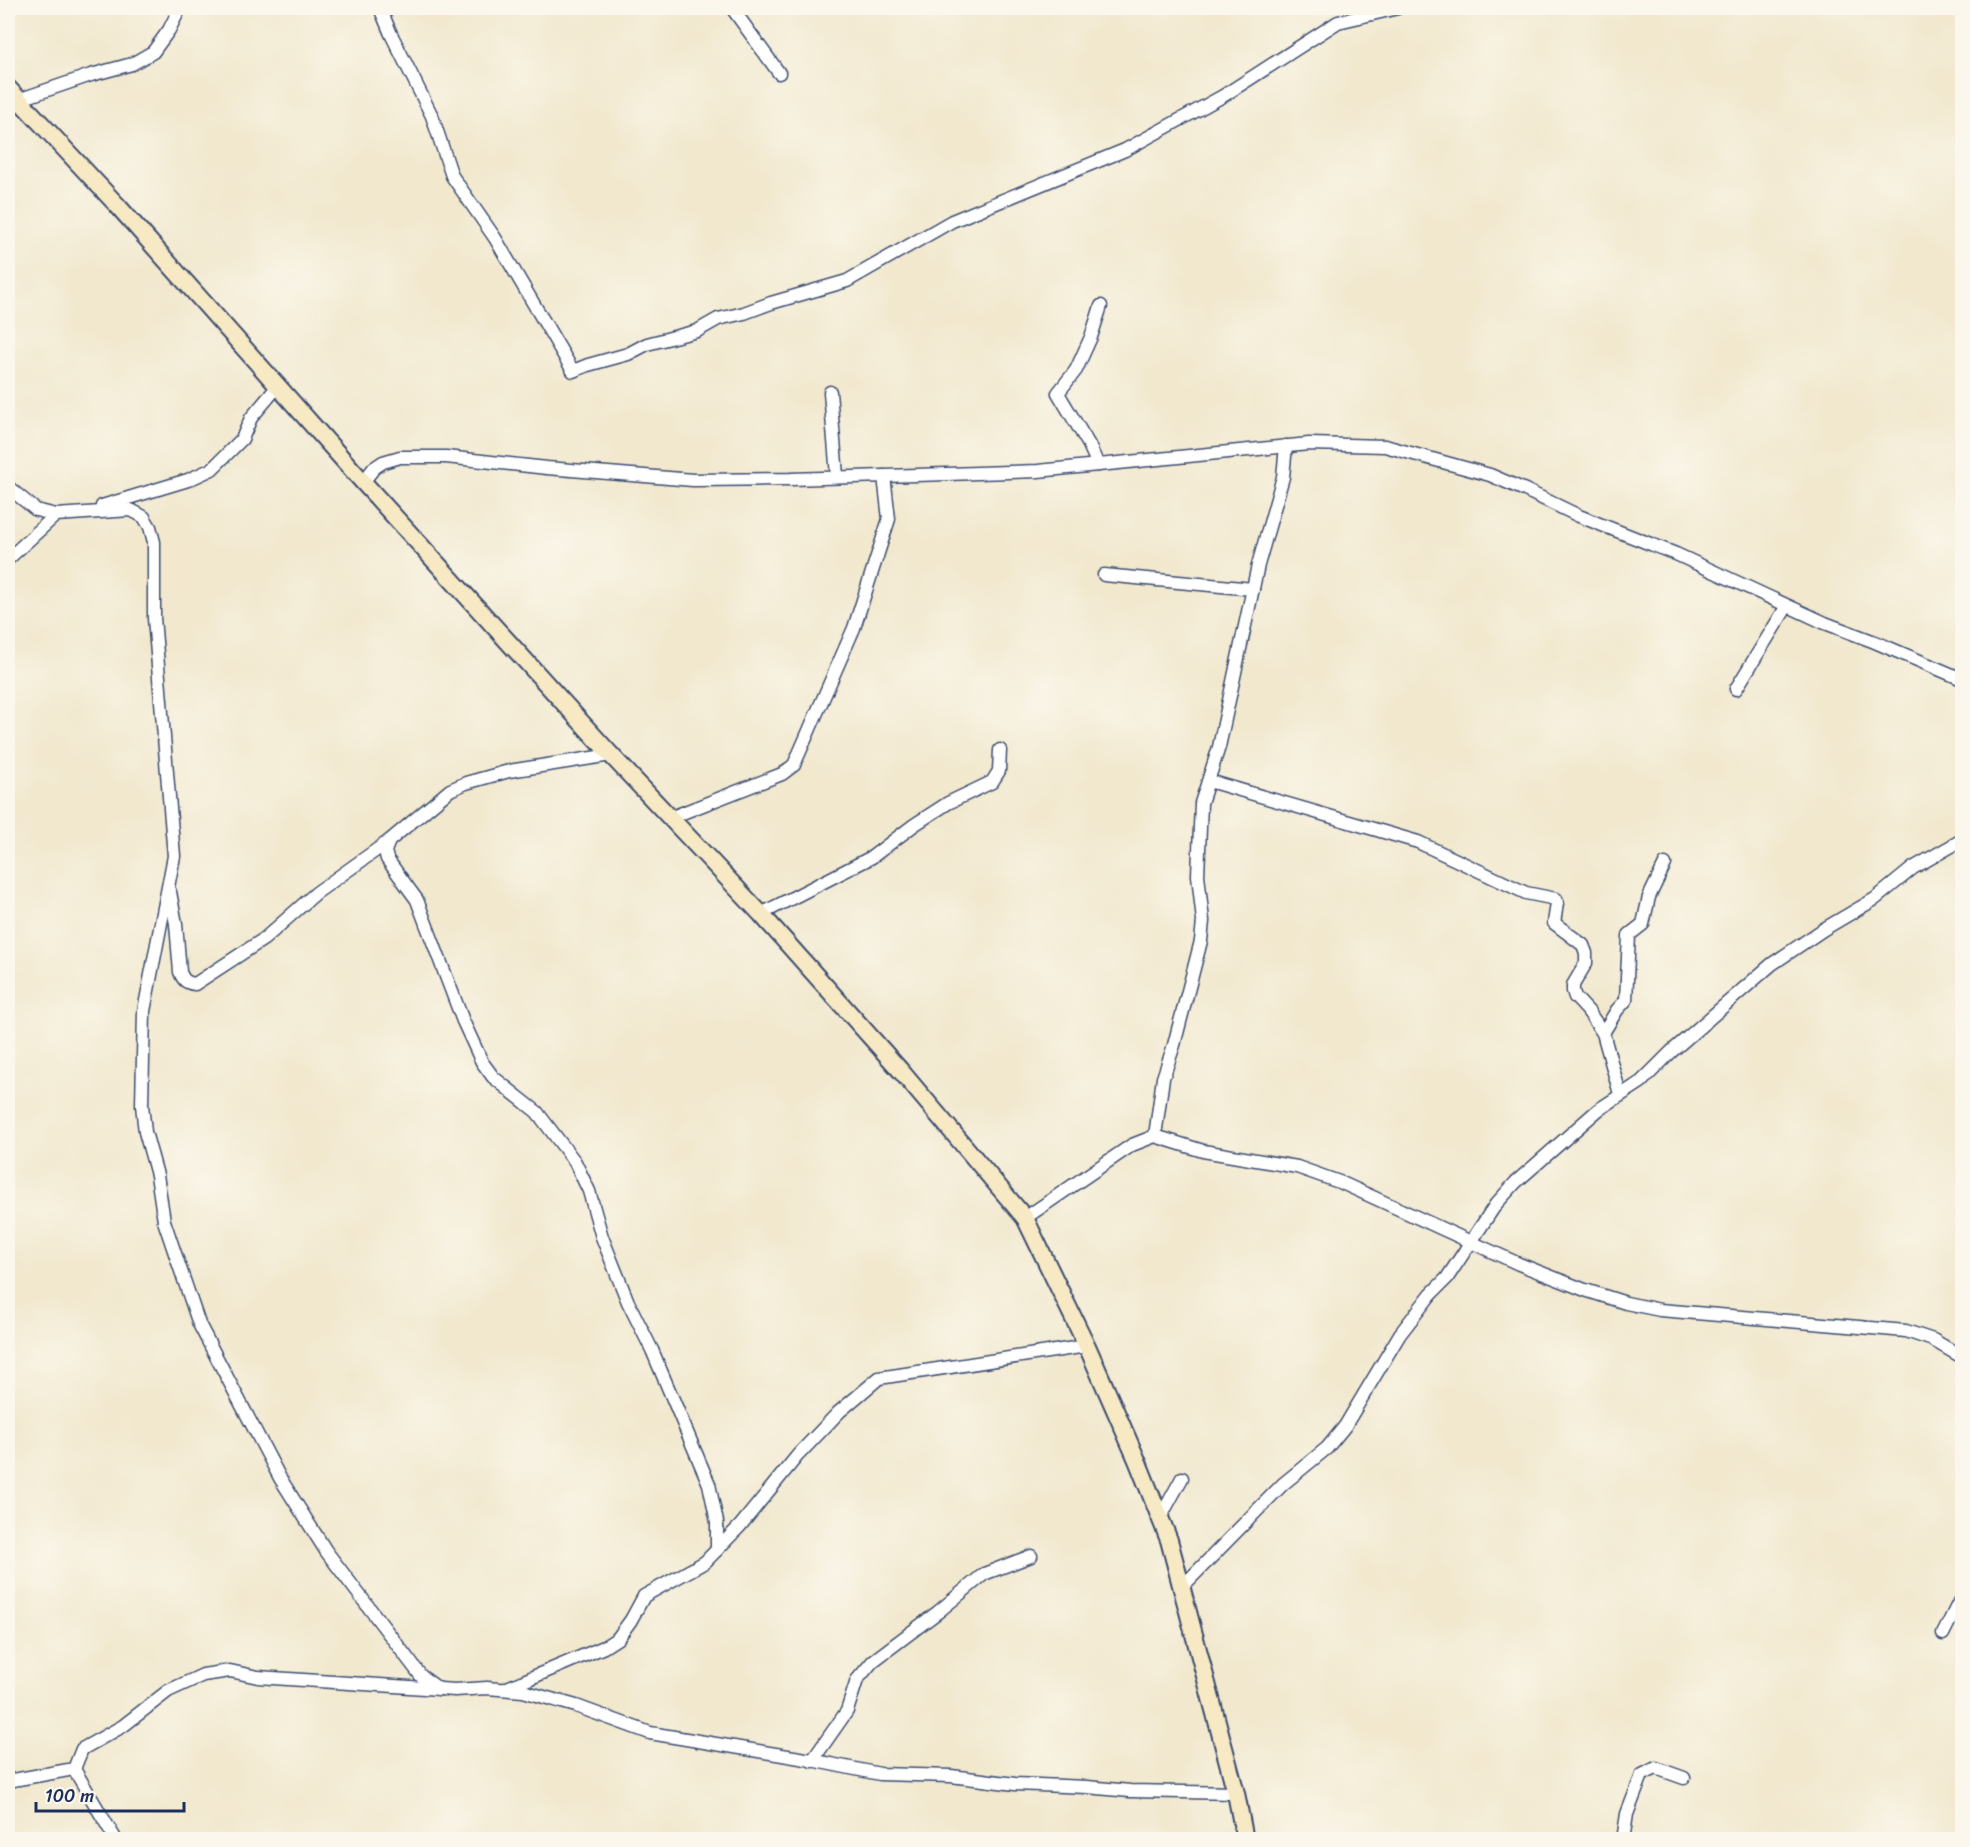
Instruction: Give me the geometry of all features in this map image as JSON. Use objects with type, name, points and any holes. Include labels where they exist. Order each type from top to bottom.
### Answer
[{"type":"street","points":[[180,8],[169,30],[153,52],[132,64],[13,94],[117,205],[363,482],[611,754],[761,914],[900,1070],[1025,1218],[1087,1346],[1169,1540],[1236,1793],[1245,1839]]},
{"type":"street","points":[[380,8],[432,116],[452,176],[495,238],[573,371],[628,354],[647,344],[697,330],[718,319],[847,280],[952,221],[1125,150],[1223,96],[1338,22],[1398,8]]},
{"type":"street","points":[[732,8],[779,73]]},
{"type":"street","points":[[1098,465],[1089,445],[1058,393],[1076,370],[1101,306]]},
{"type":"street","points":[[81,512],[188,480],[212,469],[242,439],[251,418],[278,387]]},
{"type":"street","points":[[830,392],[837,476]]},
{"type":"street","points":[[363,482],[374,468],[383,462],[400,458],[446,457],[693,480],[791,479],[1038,471],[1308,444],[1384,446],[1490,475],[1578,516],[1676,554],[1787,606],[1962,680]]},
{"type":"street","points":[[1155,1136],[1163,1078],[1183,1015],[1202,941],[1203,921],[1198,875],[1201,803],[1227,714],[1253,589],[1283,477],[1286,446]]},
{"type":"street","points":[[672,817],[782,774],[794,765],[854,628],[889,519],[884,476]]},
{"type":"street","points":[[8,487],[22,501],[36,510],[56,515],[114,510],[137,512],[144,517],[150,527],[154,542],[154,618],[174,856],[144,1011],[142,1105],[145,1132],[157,1175],[164,1221],[199,1324],[280,1479],[332,1560],[422,1676],[440,1689]]},
{"type":"street","points":[[136,496],[137,512]]},
{"type":"street","points":[[8,559],[56,515]]},
{"type":"street","points":[[1104,575],[1253,589]]},
{"type":"street","points":[[1736,689],[1787,606]]},
{"type":"street","points":[[761,914],[872,857],[948,803],[992,782],[999,771],[1000,750]]},
{"type":"street","points":[[168,886],[176,924],[180,972],[182,979],[195,984],[264,939],[316,893],[389,841],[450,790],[508,771],[611,754]]},
{"type":"street","points":[[1209,781],[1418,842],[1526,893],[1556,900],[1554,923],[1583,945],[1586,953],[1586,963],[1573,984],[1575,997],[1603,1033],[1620,1094]]},
{"type":"street","points":[[1182,1587],[1283,1484],[1327,1448],[1346,1426],[1400,1334],[1431,1293],[1447,1278],[1496,1204],[1516,1182],[1598,1110],[1641,1082],[1671,1052],[1772,964],[1875,899],[1913,868],[1962,840]]},
{"type":"street","points":[[389,841],[385,851],[387,859],[417,900],[463,1021],[482,1062],[493,1077],[537,1112],[575,1162],[589,1191],[602,1237],[628,1302],[652,1350],[709,1484],[717,1522],[717,1550]]},
{"type":"street","points":[[1603,1033],[1626,1000],[1629,935],[1644,924],[1649,897],[1665,864]]},
{"type":"street","points":[[1025,1218],[1132,1145],[1155,1136],[1203,1151],[1297,1167],[1342,1183],[1530,1268],[1585,1290],[1626,1303],[1679,1312],[1906,1331],[1933,1340],[1962,1357]]},
{"type":"street","points":[[506,1689],[604,1647],[618,1638],[644,1596],[705,1562],[740,1526],[798,1455],[839,1412],[879,1378],[1087,1346]]},
{"type":"street","points":[[1160,1518],[1182,1478]]},
{"type":"street","points":[[812,1761],[847,1711],[857,1680],[873,1661],[984,1574],[1031,1557]]},
{"type":"street","points":[[1943,1635],[1962,1600]]},
{"type":"street","points":[[74,1769],[82,1749],[123,1726],[168,1691],[203,1675],[230,1671],[258,1677],[440,1689],[506,1689],[548,1697],[650,1733],[880,1774],[941,1776],[1015,1784],[1130,1791],[1236,1793]]},
{"type":"street","points":[[1623,1839],[1627,1814],[1642,1775],[1656,1768],[1684,1778]]},
{"type":"street","points":[[8,1783],[13,1780],[74,1769]]},
{"type":"street","points":[[74,1769],[116,1839]]}]
